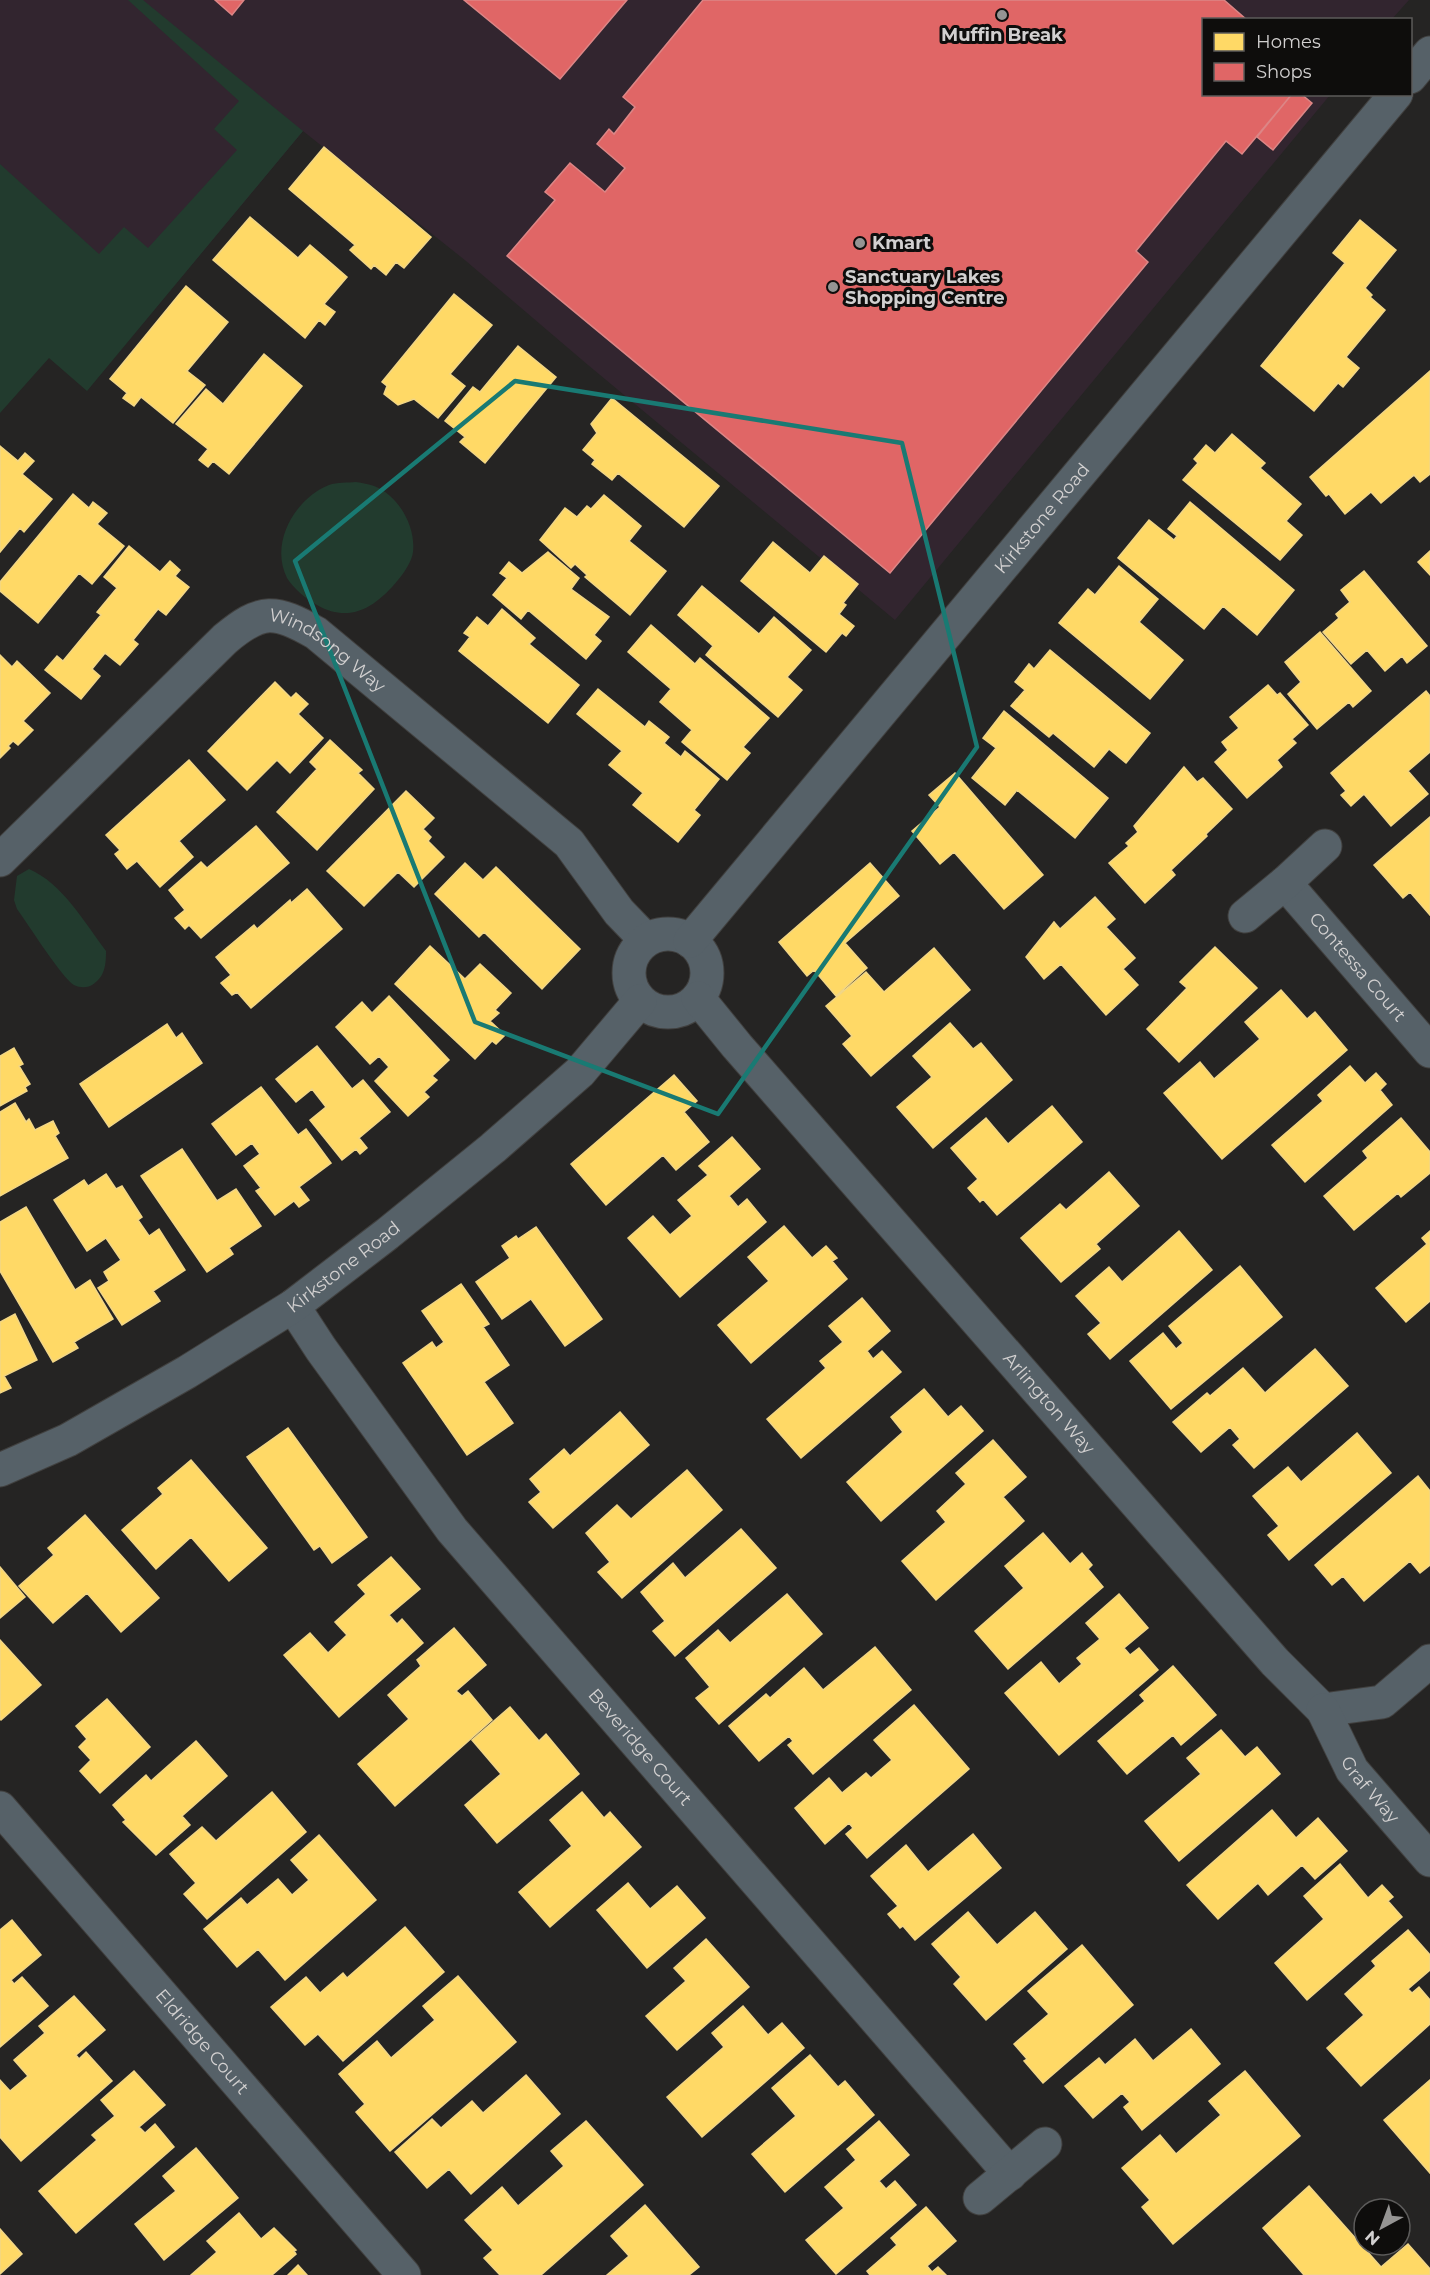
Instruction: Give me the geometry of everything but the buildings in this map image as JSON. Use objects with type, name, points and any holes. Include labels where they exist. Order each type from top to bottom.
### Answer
[{"type":"street","points":[[1412,75],[1430,53]]},
{"type":"street","name":"Kirkstone Road","points":[[690,942],[1394,96]]},
{"type":"street","name":"Windsong Way","points":[[0,860],[225,639],[242,625],[267,615],[282,617],[316,633],[569,843],[619,912],[646,940]]},
{"type":"street","points":[[1245,916],[1285,884],[1325,846]]},
{"type":"street","name":"Contessa Court","points":[[1285,884],[1430,1051]]},
{"type":"street","points":[[673,934],[690,942],[699,951],[705,962],[707,975],[698,998],[688,1006],[676,1011],[663,1012],[651,1008],[640,1000],[634,991],[629,969],[638,948],[646,940],[655,936],[673,934]]},
{"type":"street","name":"Arlington Way","points":[[698,998],[745,1055],[1267,1653],[1323,1710]]},
{"type":"street","name":"Kirkstone Road","points":[[0,1470],[68,1440],[187,1372],[293,1306],[405,1220],[493,1148],[580,1072],[640,1000]]},
{"type":"street","name":"Beveridge Court","points":[[293,1306],[321,1349],[452,1530],[1010,2174]]},
{"type":"street","points":[[1323,1710],[1382,1702],[1430,1661]]},
{"type":"street","name":"Graf Way","points":[[1323,1710],[1352,1770],[1430,1860]]},
{"type":"street","name":"Eldridge Court","points":[[0,1808],[404,2275]]},
{"type":"street","points":[[980,2198],[1045,2144]]},
{"type":"highlighted area","points":[[515,381],[902,443],[977,747],[718,1114],[475,1022],[295,561]]},
{"type":"shaded area","name":"Sanctuary Lakes Shopping Centre","points":[[0,0],[1409,0],[1393,18],[1202,18],[1202,96],[1329,96],[895,620],[466,261],[303,131],[153,311],[0,172]]},
{"type":"green space","points":[[128,0],[143,0],[303,131],[87,391],[49,358],[0,413],[0,164],[99,254],[124,227],[148,248],[237,150],[214,129],[239,101]]},
{"type":"green space","points":[[356,482],[383,490],[398,504],[412,532],[413,552],[403,574],[381,598],[362,610],[340,613],[317,605],[293,586],[282,564],[281,550],[289,523],[306,500],[329,485]]},
{"type":"green space","points":[[29,869],[41,875],[62,894],[106,951],[104,970],[100,978],[92,985],[79,987],[69,980],[17,909],[14,900],[17,876]]},
{"type":"place","name":"Muffin Break","points":[[1002,15]]},
{"type":"place","name":"Kmart","points":[[860,243]]},
{"type":"place","name":"Sanctuary Lakes Shopping Centre","points":[[833,287]]}]
